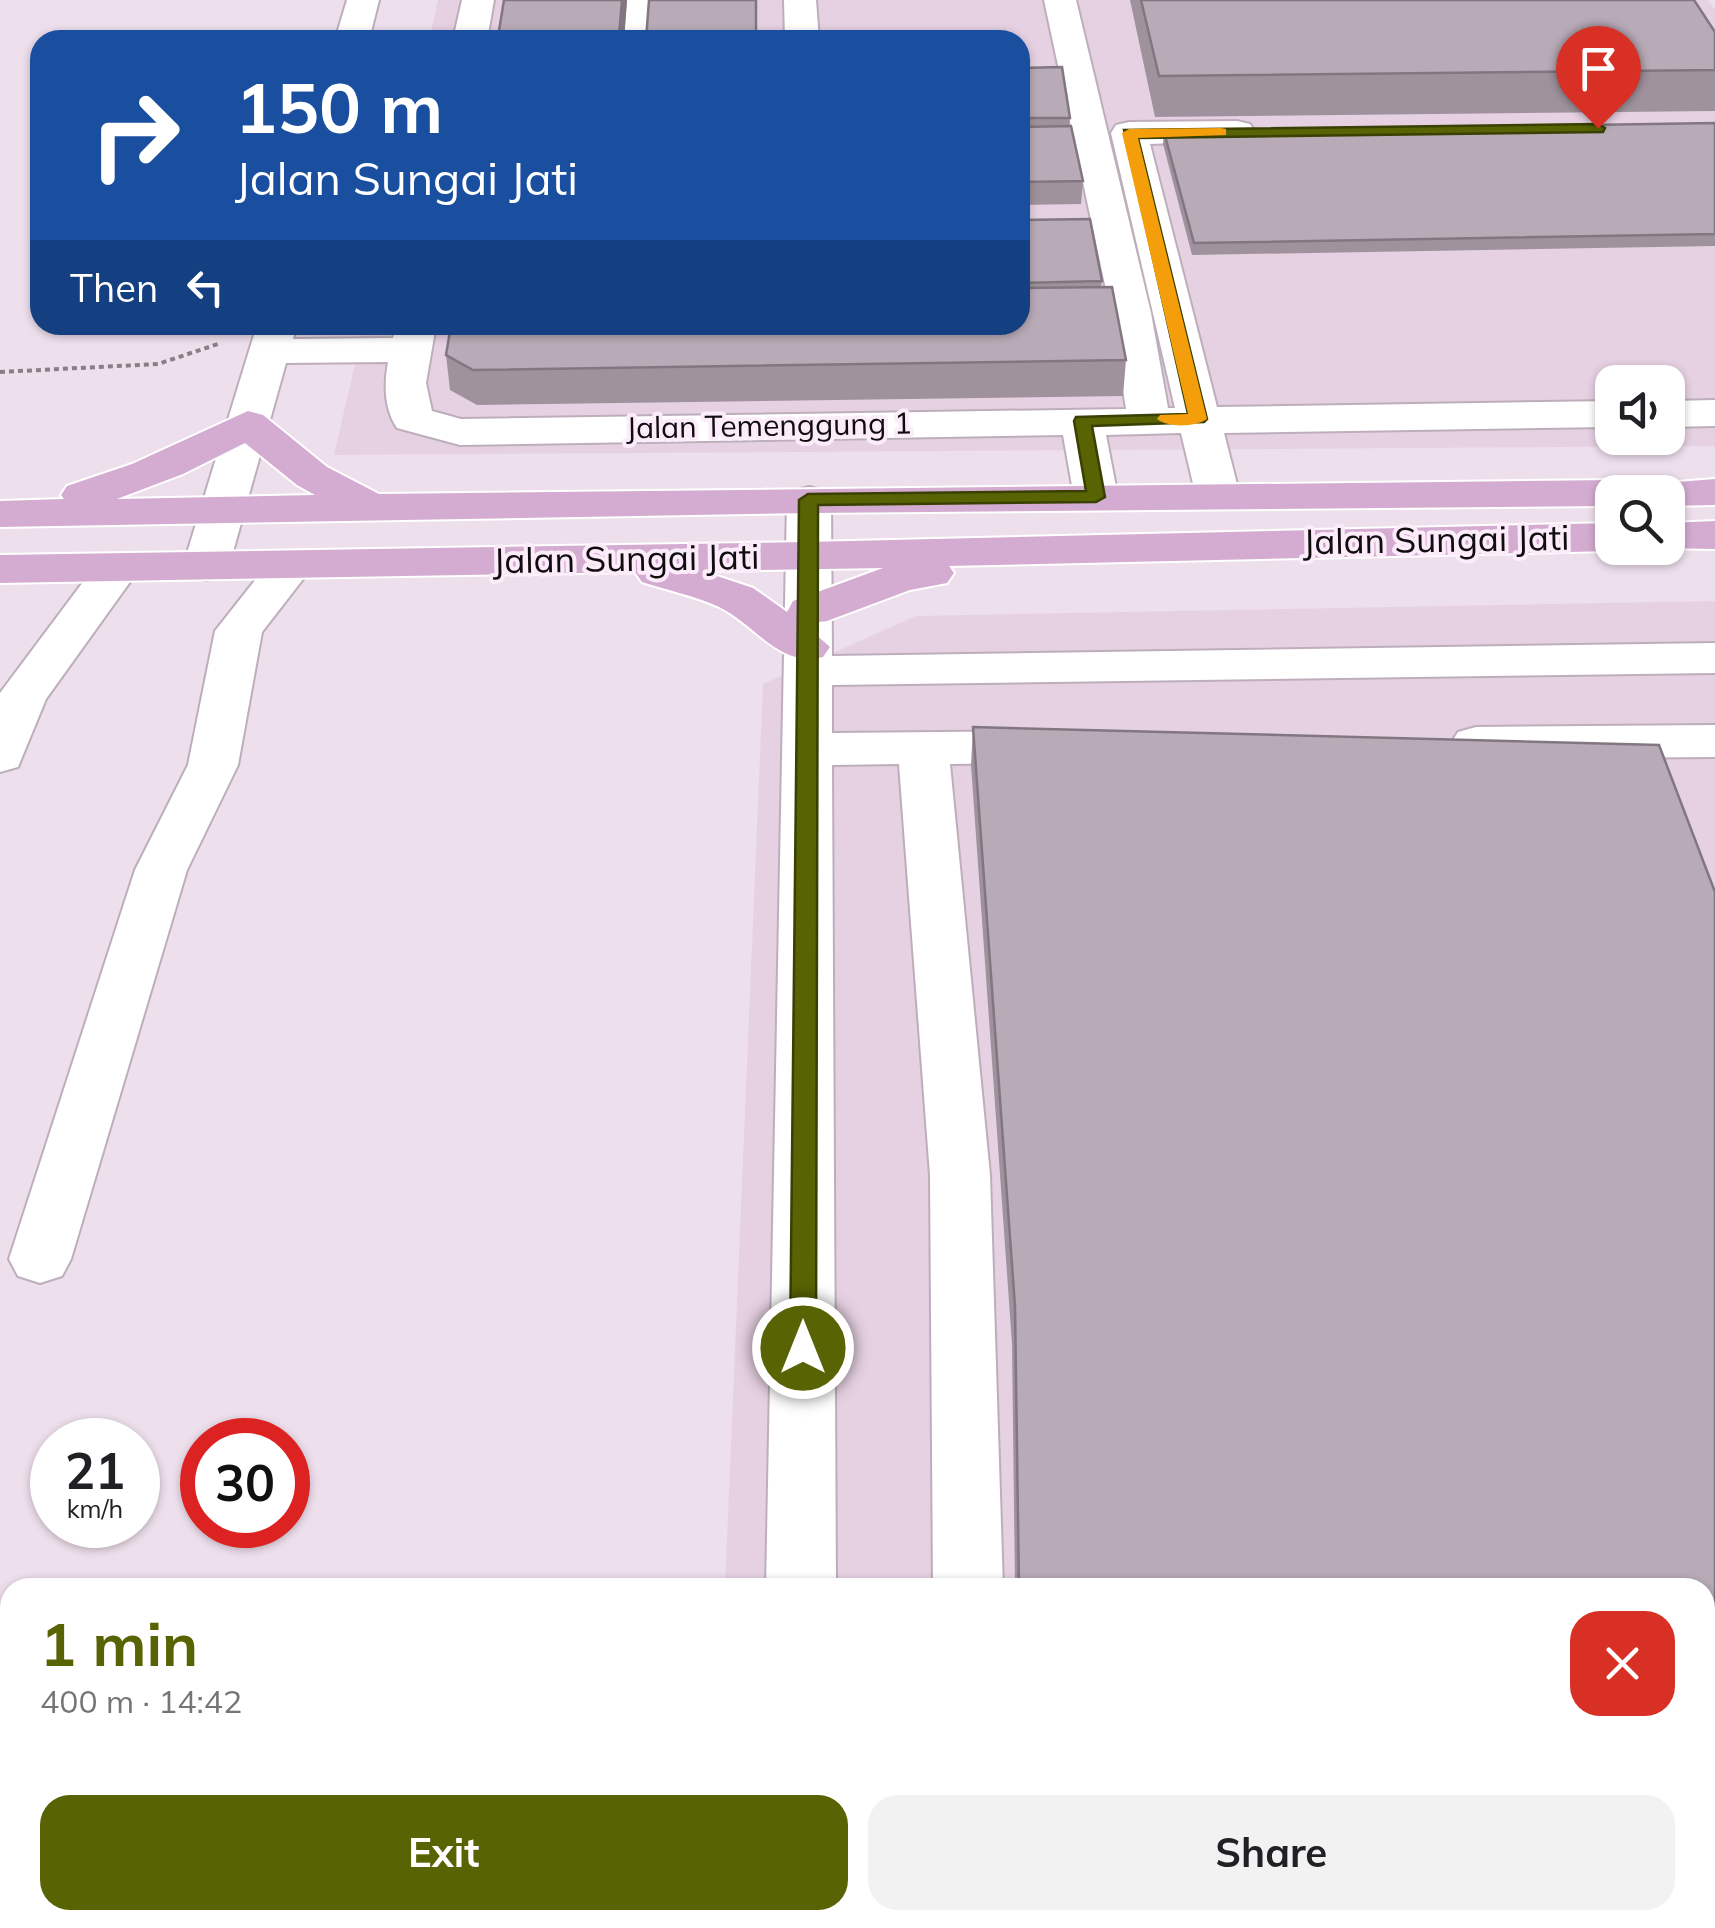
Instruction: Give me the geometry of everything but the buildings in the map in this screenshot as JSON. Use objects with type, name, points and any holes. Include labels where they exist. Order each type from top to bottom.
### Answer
[{"type":"main road","points":[[6,514],[148,476],[248,424],[312,476],[371,507]]},
{"type":"main road","points":[[1685,493],[1715,492]]},
{"type":"main road","name":"Jalan Sungai Jati","points":[[6,514],[808,500],[1595,493]]},
{"type":"main road","points":[[1685,535],[1715,534]]},
{"type":"main road","name":"Jalan Sungai Jati","points":[[0,570],[1595,537]]},
{"type":"main road","points":[[620,560],[737,598],[808,643],[901,577],[1102,548]]},
{"type":"street","points":[[355,30],[363,0]]},
{"type":"street","points":[[472,30],[478,0]]},
{"type":"street","points":[[638,30],[640,0]]},
{"type":"street","points":[[800,0],[802,30]]},
{"type":"street","points":[[1060,0],[1093,141],[1178,335],[1218,496]]},
{"type":"street","points":[[1119,95],[1093,141],[1094,225],[1112,313],[1150,419]]},
{"type":"street","points":[[1093,141],[1266,132]]},
{"type":"street","points":[[206,566],[273,338]]},
{"type":"street","name":"Jalan Temenggung 1","points":[[273,338],[395,343],[412,418],[460,432],[1595,414]]},
{"type":"street","points":[[1685,414],[1715,413]]},
{"type":"street","points":[[1082,421],[1096,497]]},
{"type":"street","points":[[801,1578],[808,500]]},
{"type":"street","points":[[40,1259],[161,870],[214,765],[239,631],[290,565]]},
{"type":"street","points":[[0,756],[11,698],[117,568]]},
{"type":"street","points":[[808,643],[1715,658]]},
{"type":"street","points":[[1427,744],[1715,741]]},
{"type":"street","points":[[808,749],[1081,747]]},
{"type":"street","points":[[923,748],[960,1175],[968,1578]]},
{"type":"path","points":[[0,372],[158,364],[224,342]]},
{"type":"shaded area","points":[[438,0],[1708,0],[1715,10],[1715,446],[1685,446],[1685,365],[1595,365],[1595,447],[334,455],[362,335],[1030,335],[1030,30],[431,30]]},
{"type":"shaded area","points":[[1715,601],[1715,1578],[725,1578],[763,684],[916,616]]},
{"type":"slow traffic","points":[[1166,419],[1198,419],[1129,133],[1221,132]]},
{"type":"route","points":[[803,1348],[808,500],[1096,497],[1082,421],[1198,419],[1129,133],[1598,128]]}]
